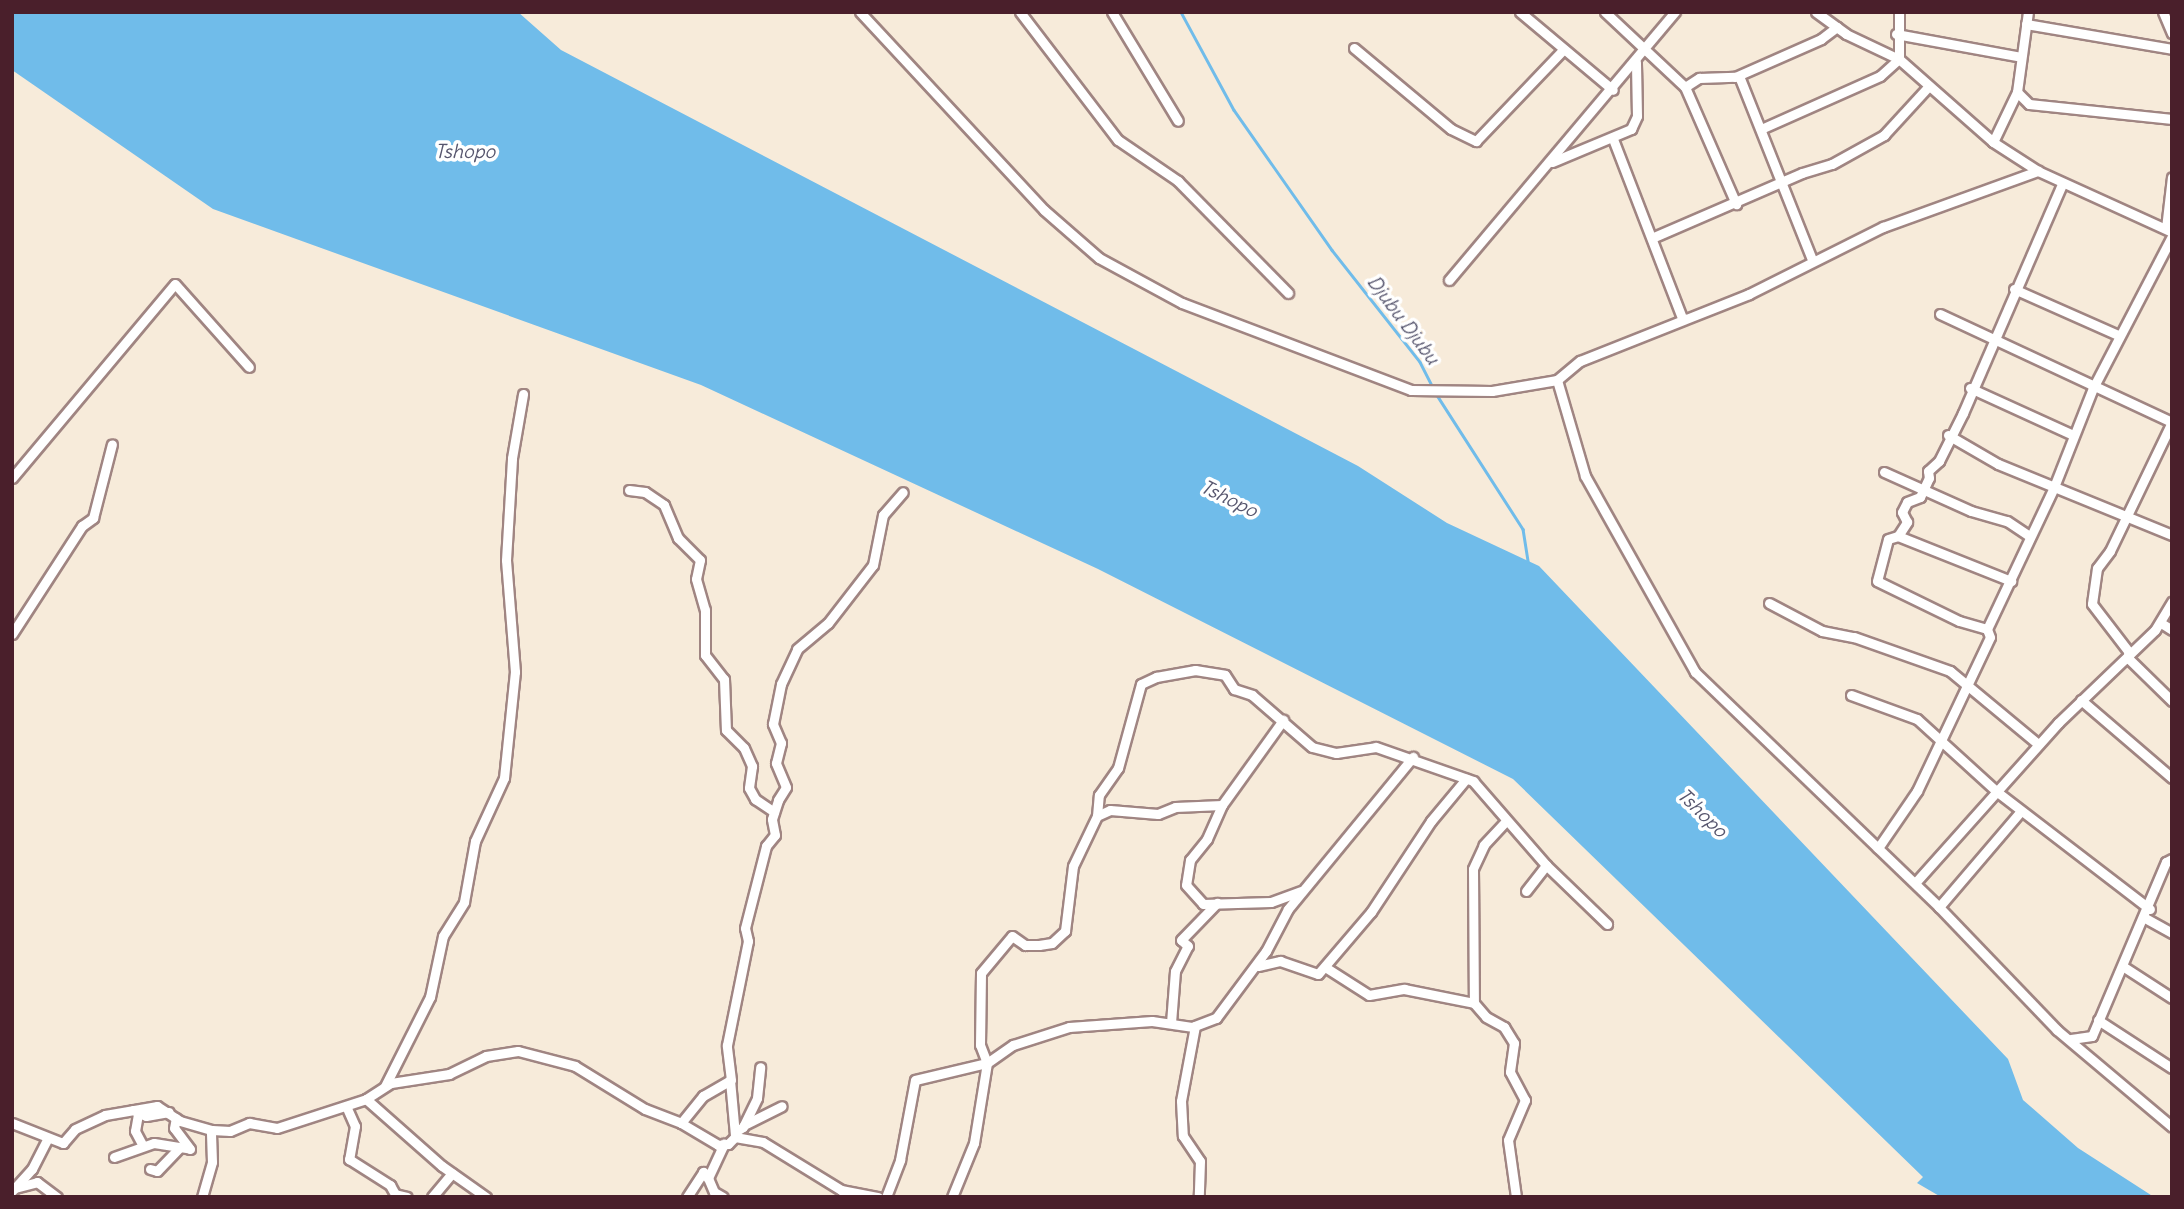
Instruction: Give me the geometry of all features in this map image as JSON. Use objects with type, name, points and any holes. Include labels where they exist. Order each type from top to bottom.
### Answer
[{"type":"street","points":[[860,12],[1044,210],[1100,258],[1182,303],[1411,390],[1492,391],[1557,380],[1580,361],[1682,318],[1749,294],[1812,259],[1883,227],[2038,171]]},
{"type":"street","points":[[1020,12],[1118,140],[1178,181],[1288,293]]},
{"type":"street","points":[[1112,12],[1178,121]]},
{"type":"street","points":[[1520,12],[1613,90]]},
{"type":"street","points":[[1605,12],[1647,47],[1656,60],[1685,87],[1735,204]]},
{"type":"street","points":[[1448,280],[1636,66],[1647,47],[1675,12]]},
{"type":"street","points":[[1816,12],[1837,27],[1899,59],[1927,88],[1993,142],[2038,171],[2170,232]]},
{"type":"street","points":[[1899,12],[1896,34],[1899,59]]},
{"type":"street","points":[[1993,142],[2017,92],[2028,12]]},
{"type":"street","points":[[2172,13],[2163,12],[2172,33]]},
{"type":"street","points":[[2026,24],[2172,49]]},
{"type":"street","points":[[1685,87],[1699,78],[1739,76],[1821,39],[1837,27]]},
{"type":"street","points":[[1896,34],[2021,57]]},
{"type":"street","points":[[1354,48],[1451,130],[1476,141],[1564,49]]},
{"type":"street","points":[[1761,130],[1870,84],[1899,59]]},
{"type":"street","points":[[1636,66],[1656,60]]},
{"type":"street","points":[[1548,164],[1613,139],[1636,123],[1636,66]]},
{"type":"street","points":[[1739,76],[1812,259]]},
{"type":"street","points":[[1654,237],[1781,182],[1819,171],[1884,135],[1927,88]]},
{"type":"street","points":[[2017,92],[2029,104],[2172,119]]},
{"type":"street","points":[[1613,139],[1654,237],[1682,318]]},
{"type":"street","points":[[1878,848],[1917,791],[1963,687],[1990,637],[1987,629],[2054,487],[2093,388],[2170,232],[2172,177]]},
{"type":"street","points":[[1898,536],[1907,522],[1902,512],[1907,502],[1916,502],[1930,466],[1939,461],[1948,435],[1963,412],[1970,388],[1995,338],[2014,289],[2062,184]]},
{"type":"street","points":[[12,478],[175,284],[249,367]]},
{"type":"street","points":[[2014,289],[2118,335]]},
{"type":"street","points":[[1940,314],[1995,338],[2093,388],[2172,422],[2124,515],[2110,551],[2097,568],[2092,604],[2128,651],[2129,659],[2172,701]]},
{"type":"street","points":[[1557,380],[1586,476],[1695,672],[1915,883],[2071,1039],[2172,1127]]},
{"type":"street","points":[[1970,388],[2073,435]]},
{"type":"street","points":[[383,1090],[430,997],[443,936],[464,902],[475,841],[504,778],[515,672],[506,560],[512,458],[523,394]]},
{"type":"street","points":[[1948,435],[1998,464],[2172,535]]},
{"type":"street","points":[[12,634],[82,526],[93,518],[112,444]]},
{"type":"street","points":[[1884,471],[2007,522],[2029,536]]},
{"type":"street","points":[[629,490],[645,492],[663,505],[678,538],[700,560],[696,579],[705,611],[705,654],[724,679],[726,730],[744,748],[752,766],[749,788],[755,799],[774,812]]},
{"type":"street","points":[[735,1134],[727,1045],[747,941],[745,928],[766,846],[775,835],[774,812],[786,787],[776,763],[781,743],[773,724],[790,660],[806,640],[828,623],[873,565],[883,515],[902,492]]},
{"type":"street","points":[[1987,629],[1880,586],[1878,578],[1886,557],[1882,554],[1888,539],[1898,536],[2011,581]]},
{"type":"street","points":[[1769,603],[1822,631],[1854,637],[1950,671],[1963,687],[2038,744]]},
{"type":"street","points":[[1915,883],[2038,744],[2128,651],[2161,623],[2172,603]]},
{"type":"street","points":[[2161,623],[2172,630]]},
{"type":"street","points":[[952,1197],[974,1143],[987,1063],[980,1045],[981,973],[1012,936],[1026,945],[1040,945],[1052,943],[1065,931],[1073,866],[1097,816],[1097,799],[1118,768],[1132,730],[1141,684],[1195,670],[1225,675],[1234,689],[1252,695],[1316,748],[1344,753],[1376,747],[1413,757],[1466,779],[1485,792],[1506,821],[1546,865],[1606,924]]},
{"type":"street","points":[[1851,695],[1917,719],[1996,791],[2172,933]]},
{"type":"street","points":[[2081,700],[2172,778]]},
{"type":"street","points":[[1283,720],[1222,805],[1208,839],[1190,860],[1186,886],[1203,904],[1271,902],[1303,890]]},
{"type":"street","points":[[886,1197],[900,1160],[915,1080],[987,1063],[1013,1045],[1069,1027],[1171,1024],[1195,1026],[1216,1018],[1255,966],[1303,890],[1413,757]]},
{"type":"street","points":[[1255,966],[1280,961],[1313,975],[1325,967],[1371,912],[1430,821],[1466,779]]},
{"type":"street","points":[[1097,816],[1110,810],[1158,814],[1175,807],[1222,805]]},
{"type":"street","points":[[1939,907],[2021,811]]},
{"type":"street","points":[[1474,1003],[1473,869],[1484,845],[1506,821]]},
{"type":"street","points":[[2071,1039],[2092,1036],[2169,873],[2166,862],[2172,859]]},
{"type":"street","points":[[1526,891],[1546,865]]},
{"type":"street","points":[[1171,1024],[1178,960],[1188,946],[1181,940],[1217,903]]},
{"type":"street","points":[[1325,967],[1369,995],[1404,989],[1474,1003],[1486,1017],[1504,1027],[1514,1043],[1510,1072],[1525,1100],[1508,1140],[1516,1197]]},
{"type":"street","points":[[2124,967],[2172,999]]},
{"type":"street","points":[[2098,1020],[2172,1068]]},
{"type":"street","points":[[1195,1026],[1181,1101],[1183,1136],[1199,1156],[1199,1197]]},
{"type":"street","points":[[12,1123],[47,1139],[63,1143],[81,1126],[117,1111],[136,1112],[158,1106],[172,1115],[211,1130],[230,1131],[249,1123],[286,1126],[366,1099],[391,1083],[449,1074],[486,1056],[518,1051],[575,1066],[645,1109],[681,1122],[724,1144]]},
{"type":"street","points":[[744,1125],[757,1098],[760,1067]]},
{"type":"street","points":[[681,1122],[703,1096],[730,1080]]},
{"type":"street","points":[[366,1099],[452,1173],[486,1197]]},
{"type":"street","points":[[346,1106],[348,1118],[355,1126],[349,1159],[390,1185],[395,1194],[407,1197]]},
{"type":"street","points":[[708,1178],[724,1144],[744,1125],[782,1106]]},
{"type":"street","points":[[136,1112],[135,1130],[143,1146]]},
{"type":"street","points":[[114,1157],[154,1143],[190,1149],[190,1145],[174,1128],[172,1115]]},
{"type":"street","points":[[202,1197],[212,1163],[211,1130]]},
{"type":"street","points":[[735,1134],[767,1144],[841,1190],[855,1195],[878,1197]]},
{"type":"street","points":[[14,1190],[32,1169],[47,1139]]},
{"type":"street","points":[[149,1169],[157,1171],[179,1148]]},
{"type":"street","points":[[687,1197],[703,1172],[714,1192],[723,1197]]},
{"type":"street","points":[[432,1197],[452,1173]]},
{"type":"street","points":[[14,1190],[37,1182],[57,1197]]},
{"type":"water","name":"Tshopo","points":[[12,12],[518,12],[561,50],[1358,466],[1447,523],[1539,566],[2008,1059],[2023,1100],[2078,1148],[2154,1197],[1941,1197],[1917,1183],[1923,1177],[1513,779],[1098,569],[701,385],[213,209],[12,70]]},
{"type":"waterway","name":"Djubu Djubu","points":[[1181,12],[1234,110],[1332,250],[1420,362],[1432,386]]},
{"type":"waterway","name":"Djubu Djubu","points":[[1435,392],[1523,529],[1528,562]]}]
